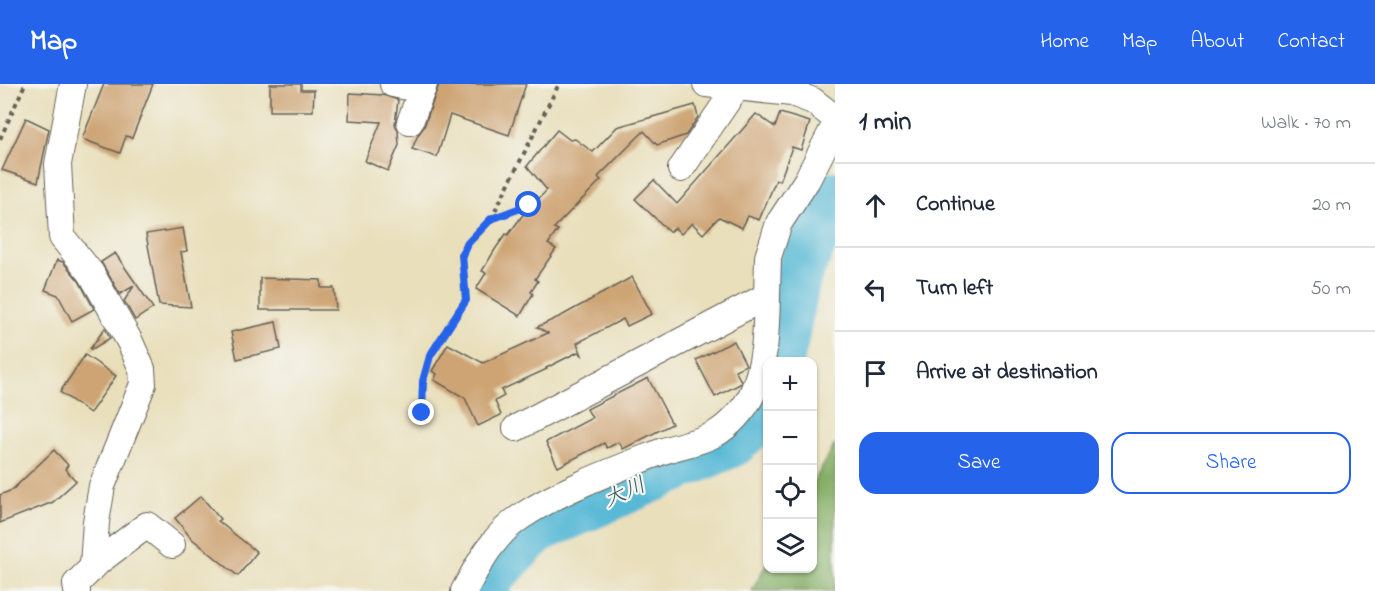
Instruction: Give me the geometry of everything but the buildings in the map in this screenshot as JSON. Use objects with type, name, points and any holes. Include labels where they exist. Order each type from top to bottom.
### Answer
[{"type":"street","points":[[73,84],[58,164],[62,237],[91,273],[124,332],[142,369],[143,384],[102,486],[96,522],[93,566]]},
{"type":"street","points":[[393,84],[423,87],[410,122]]},
{"type":"street","points":[[706,84],[792,93],[813,101],[835,118]]},
{"type":"street","points":[[681,170],[736,88]]},
{"type":"street","points":[[464,591],[487,548],[520,517],[584,483],[666,450],[692,444],[717,433],[736,416],[752,396],[761,368],[766,336],[768,257],[779,223],[807,180],[835,125]]},
{"type":"street","points":[[516,428],[767,296]]},
{"type":"street","points":[[77,591],[76,584],[93,566],[147,525],[172,545]]},
{"type":"path","points":[[0,139],[25,84]]},
{"type":"path","points":[[422,413],[423,381],[430,356],[466,300],[462,255],[467,244],[491,219],[559,84]]},
{"type":"path","points":[[491,219],[529,205]]},
{"type":"green space","points":[[835,444],[835,591],[752,591],[763,570],[763,573],[817,573],[817,477]]},
{"type":"waterway","name":"大川","points":[[781,357],[798,274],[835,195]]},
{"type":"waterway","name":"大川","points":[[484,591],[492,575],[536,530],[733,443],[762,416],[764,411]]},
{"type":"route","points":[[422,413],[423,381],[430,356],[466,300],[462,255],[467,244],[491,219],[529,205]]}]
